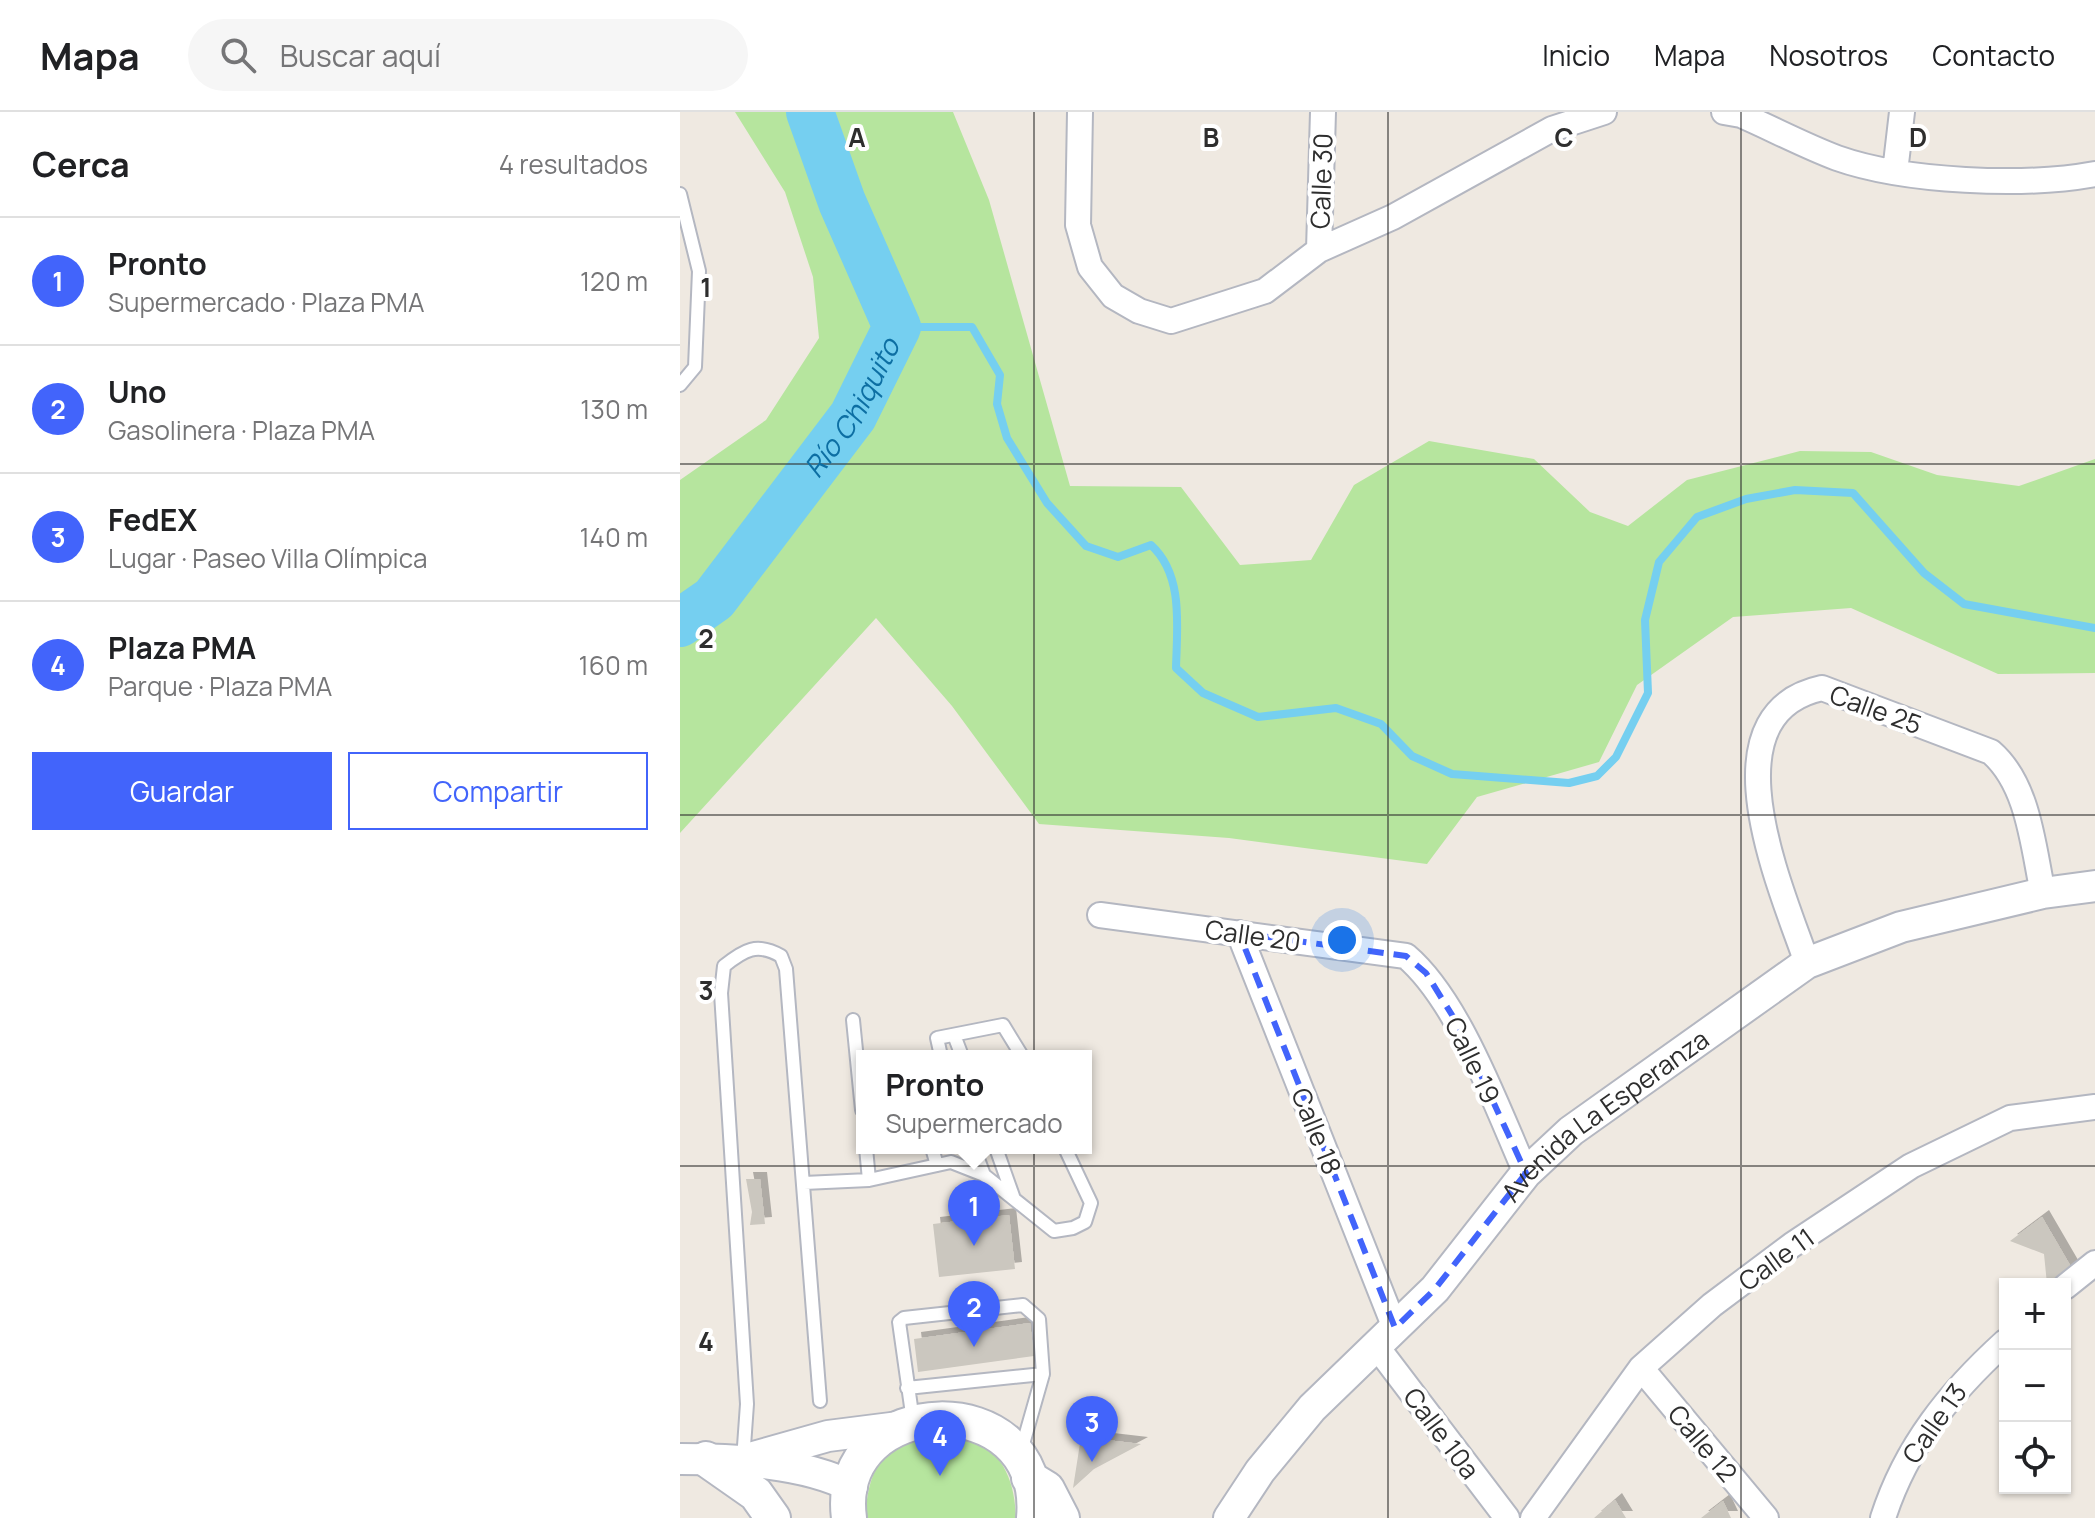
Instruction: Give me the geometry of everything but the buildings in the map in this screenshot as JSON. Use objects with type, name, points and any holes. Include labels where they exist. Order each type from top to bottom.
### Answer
[{"type":"main road","points":[[850,1502],[873,1447],[906,1424],[943,1417],[965,1420],[995,1434],[1047,1489],[1062,1518]]},
{"type":"main road","points":[[693,1459],[756,1494],[773,1518]]},
{"type":"main road","points":[[1024,1468],[1034,1518]]},
{"type":"street","points":[[1080,112],[1078,225],[1090,267],[1113,296],[1139,311],[1171,321],[1265,291],[1319,250],[1393,217],[1552,129],[1604,112]]},
{"type":"street","name":"Calle 30","points":[[1319,250],[1323,112]]},
{"type":"street","points":[[1724,112],[1741,115],[1838,158],[1895,172],[1971,179],[2095,174]]},
{"type":"street","points":[[1895,172],[1902,112]]},
{"type":"street","name":"Calle 25","points":[[1807,963],[1768,852],[1759,781],[1760,757],[1767,729],[1784,704],[1801,693],[1822,688],[1991,752],[2004,764],[2025,811],[2043,893]]},
{"type":"street","name":"Avenida La Esperanza","points":[[1229,1518],[1260,1471],[1312,1408],[1435,1289],[1526,1173],[1571,1131],[1807,963],[1901,927],[2043,893],[2095,886]]},
{"type":"street","name":"Calle 20","points":[[1100,915],[1406,956]]},
{"type":"street","name":"Calle 18","points":[[1239,933],[1386,1338]]},
{"type":"street","name":"Calle 19","points":[[1406,956],[1426,973],[1457,1023],[1526,1173]]},
{"type":"street","name":"Calle 11","points":[[1533,1518],[1641,1368],[1712,1305],[1792,1245],[1911,1166],[2010,1118],[2095,1107]]},
{"type":"street","points":[[2071,1282],[2095,1263]]},
{"type":"street","name":"Calle 10a","points":[[1386,1338],[1507,1518]]},
{"type":"street","name":"Calle 13","points":[[1883,1518],[1894,1483],[1916,1443],[1963,1380],[1999,1347]]},
{"type":"street","name":"Calle 12","points":[[1641,1368],[1766,1518]]},
{"type":"street","points":[[743,1460],[828,1436],[906,1424]]},
{"type":"street","points":[[693,1459],[743,1460],[819,1474],[850,1502]]},
{"type":"lane","points":[[680,194],[699,271],[695,367],[680,385]]},
{"type":"lane","points":[[743,1460],[747,1404],[721,993],[724,966],[742,951],[754,947],[781,956],[786,969],[820,1401]]},
{"type":"lane","points":[[853,1020],[856,1050]]},
{"type":"lane","points":[[940,1050],[937,1038],[1003,1025],[1018,1050]]},
{"type":"lane","points":[[954,1035],[960,1050]]},
{"type":"lane","points":[[867,1154],[869,1180]]},
{"type":"lane","points":[[934,1154],[937,1165]]},
{"type":"lane","points":[[976,1154],[984,1175]]},
{"type":"lane","points":[[998,1154],[1014,1199]]},
{"type":"lane","points":[[804,1183],[869,1180],[951,1162],[984,1175],[1054,1231],[1073,1228],[1085,1222],[1091,1203],[1068,1154]]},
{"type":"lane","points":[[906,1424],[907,1388],[897,1329],[904,1318],[1023,1305],[1039,1319],[1043,1374],[1024,1468]]},
{"type":"lane","points":[[907,1388],[1043,1374]]},
{"type":"highlighted area","points":[[1239,933],[1406,956],[1426,973],[1457,1023],[1526,1173],[1435,1289],[1395,1328]]},
{"type":"green space","points":[[735,112],[953,112],[989,200],[1070,486],[1181,487],[1240,565],[1311,560],[1354,485],[1429,441],[1534,459],[1590,512],[1628,526],[1687,480],[1800,451],[1871,452],[1937,475],[2019,486],[2095,459],[2095,673],[1998,674],[1851,608],[1733,617],[1637,685],[1599,762],[1477,797],[1427,864],[1229,838],[1039,824],[952,706],[876,618],[680,833],[680,480],[766,420],[819,338],[813,277],[785,192]]},
{"type":"green space","points":[[921,1434],[966,1437],[993,1453],[1010,1482],[1016,1518],[865,1518],[869,1488],[878,1466],[894,1449]]},
{"type":"waterway","name":"Río Chiquito","points":[[680,623],[714,599],[853,416],[897,327],[842,202],[810,112]]},
{"type":"waterway","points":[[897,327],[972,327],[1000,375],[997,404],[1007,438],[1047,503],[1086,546],[1118,557],[1151,545],[1162,557],[1174,586],[1176,668],[1203,693],[1258,717],[1336,708],[1381,724],[1412,756],[1452,774],[1569,783],[1597,776],[1616,757],[1648,693],[1645,620],[1659,562],[1697,517],[1746,499],[1795,490],[1853,493],[1924,573],[1964,604],[2095,628]]},
{"type":"place","name":"Pronto","points":[[974,1246]]},
{"type":"place","name":"Uno","points":[[974,1347]]},
{"type":"place","name":"FedEX","points":[[1092,1462]]},
{"type":"place","name":"Plaza PMA","points":[[940,1476]]}]
